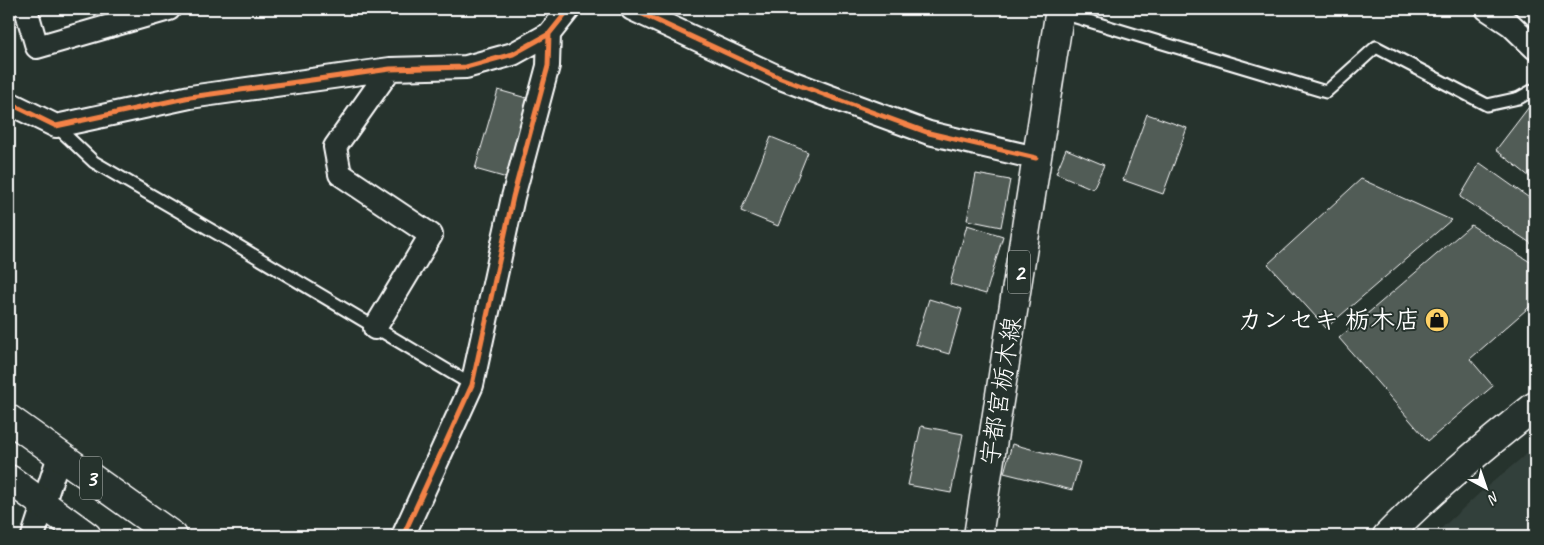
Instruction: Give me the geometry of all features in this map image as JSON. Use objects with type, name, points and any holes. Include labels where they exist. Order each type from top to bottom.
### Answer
[{"type":"main road","name":"宇都宮栃木線","points":[[978,536],[1059,11]]},
{"type":"main road","points":[[1387,536],[1418,504],[1535,406]]},
{"type":"main road","name":"3","points":[[9,419],[173,536]]},
{"type":"main road","name":"3","points":[[9,479],[88,536]]},
{"type":"street","points":[[26,9],[37,47],[169,9]]},
{"type":"street","points":[[9,103],[56,126],[190,97],[390,69],[466,67],[513,54],[549,34],[569,9]]},
{"type":"street","points":[[632,9],[778,77],[828,96],[929,133],[1036,158]]},
{"type":"street","points":[[1487,9],[1511,25],[1535,48]]},
{"type":"street","points":[[403,536],[472,385],[513,197],[548,66],[549,34]]},
{"type":"street","points":[[375,328],[432,235],[340,174],[335,147],[390,69]]},
{"type":"street","points":[[33,536],[59,456]]},
{"type":"lane","points":[[1059,11],[1326,92],[1376,47],[1487,105],[1519,98],[1535,89]]},
{"type":"lane","points":[[56,126],[94,162],[472,385]]},
{"type":"shaded area","points":[[1535,447],[1535,536],[1433,536],[1484,489]]},
{"type":"building","points":[[498,90],[530,99],[507,178],[475,169]]},
{"type":"building","points":[[1535,99],[1535,181],[1496,150]]},
{"type":"building","points":[[1147,114],[1187,128],[1163,194],[1123,180]]},
{"type":"building","points":[[771,137],[808,152],[778,226],[741,211]]},
{"type":"building","points":[[1066,149],[1104,165],[1093,189],[1056,173]]},
{"type":"building","points":[[1480,163],[1535,202],[1535,246],[1460,197]]},
{"type":"building","points":[[976,174],[1010,180],[1001,227],[967,220]]},
{"type":"building","points":[[1361,179],[1451,220],[1326,328],[1268,264]]},
{"type":"building","points":[[967,225],[1003,236],[986,294],[950,284]]},
{"type":"building","name":"カンセキ 栃木店","points":[[1471,225],[1535,265],[1535,302],[1470,359],[1493,386],[1428,441],[1339,338]]},
{"type":"building","points":[[929,299],[962,309],[949,354],[915,344]]},
{"type":"building","points":[[921,426],[963,434],[951,493],[908,485]]},
{"type":"building","points":[[1012,444],[1080,462],[1072,490],[1004,473]]},
{"type":"building","points":[[1503,531],[1508,536],[1496,536]]},
{"type":"cycle path","points":[[9,103],[56,126],[190,97],[390,69],[466,67],[513,54],[549,34],[569,9]]},
{"type":"cycle path","points":[[632,9],[778,77],[828,96],[929,133],[1036,158]]},
{"type":"cycle path","points":[[403,536],[472,385],[513,197],[548,66],[549,34]]},
{"type":"place","name":"カンセキ 栃木店","points":[[1437,320]]}]
